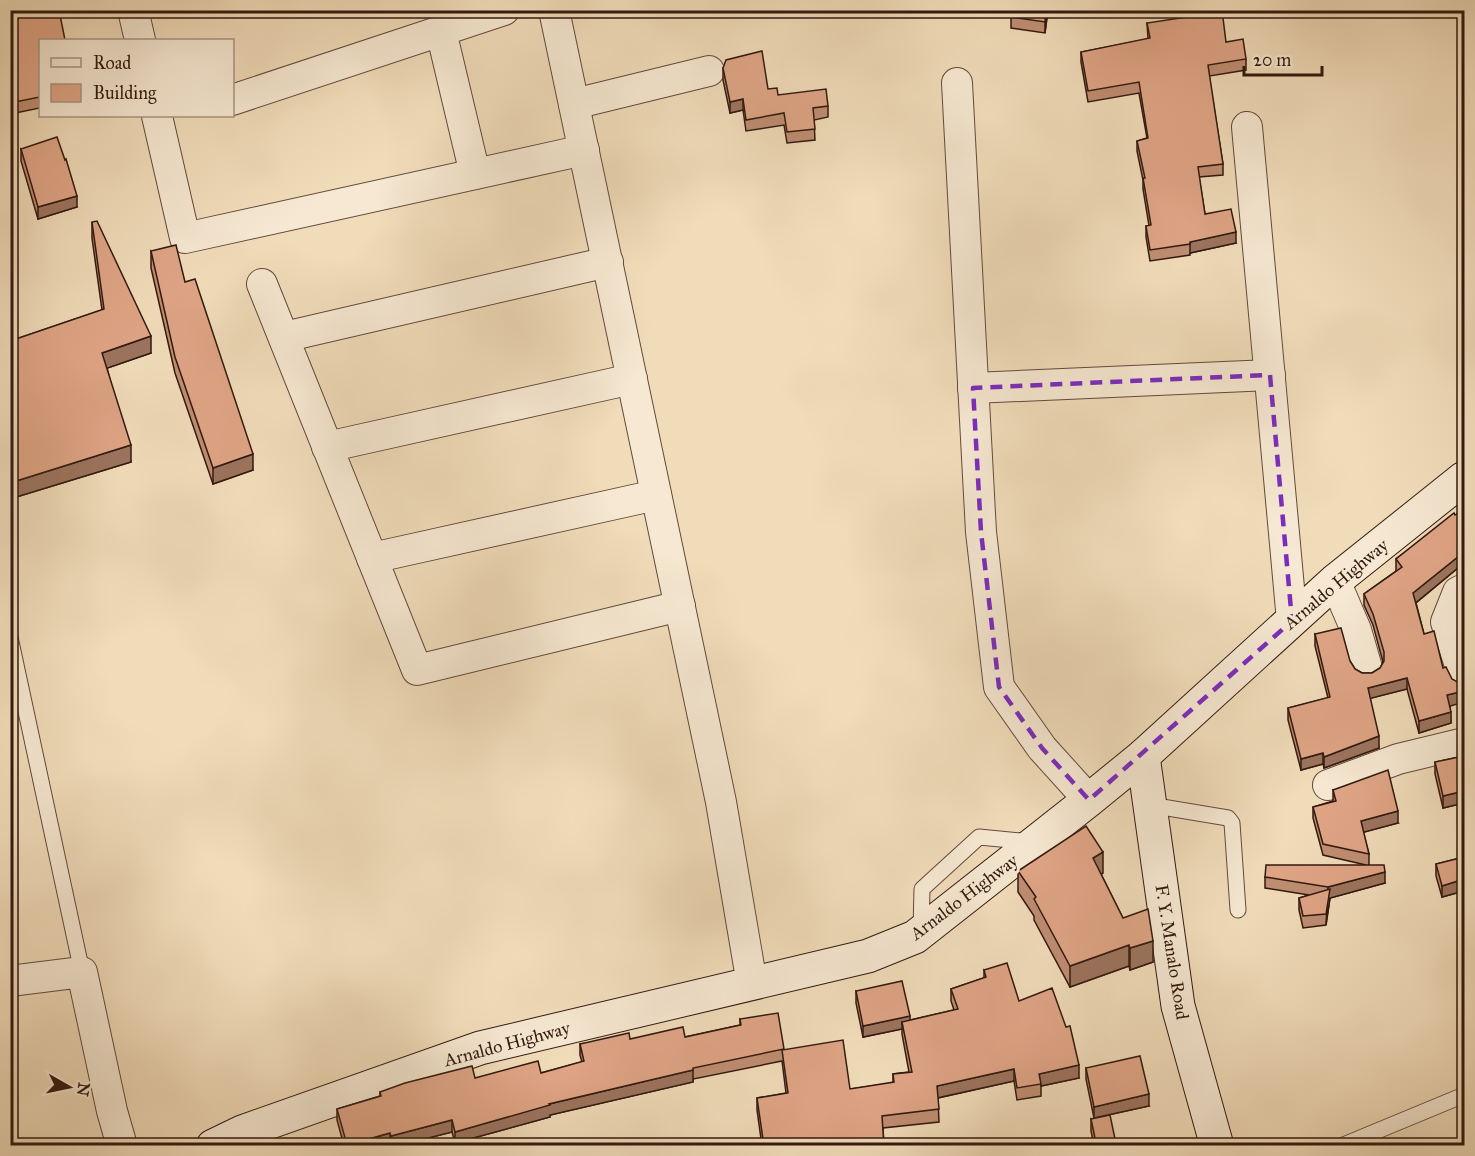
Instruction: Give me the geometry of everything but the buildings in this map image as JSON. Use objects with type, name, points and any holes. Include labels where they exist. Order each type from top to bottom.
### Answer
[{"type":"main road","name":"Arnaldo Highway","points":[[213,1146],[242,1132],[480,1048],[868,956],[915,937],[1143,756],[1335,581],[1464,478]]},
{"type":"main road","name":"F. Y. Manalo Road","points":[[1143,756],[1178,1006],[1217,1146]]},
{"type":"street","points":[[234,99],[504,10]]},
{"type":"street","points":[[554,10],[721,802],[752,984]]},
{"type":"street","points":[[133,11],[140,39]]},
{"type":"street","points":[[441,31],[474,174]]},
{"type":"street","points":[[574,104],[709,71]]},
{"type":"street","points":[[957,83],[981,532],[999,687],[1042,748],[1089,800]]},
{"type":"street","points":[[166,118],[185,238],[584,150]]},
{"type":"street","points":[[1247,127],[1292,621]]},
{"type":"street","points":[[284,337],[608,262]]},
{"type":"street","points":[[262,284],[417,670],[680,606]]},
{"type":"street","points":[[973,388],[1270,375]]},
{"type":"street","points":[[327,447],[632,380]]},
{"type":"street","points":[[372,558],[656,495]]},
{"type":"street","points":[[1335,581],[1356,630],[1367,668]]},
{"type":"street","points":[[1464,589],[1458,592],[1446,622],[1464,678]]},
{"type":"street","points":[[1328,785],[1398,759],[1464,743]]},
{"type":"street","points":[[10,981],[82,972],[111,1111],[122,1146]]},
{"type":"lane","points":[[10,637],[82,972]]},
{"type":"lane","points":[[1150,805],[1228,818],[1232,823],[1238,910]]},
{"type":"lane","points":[[1341,1146],[1464,1095]]},
{"type":"highlighted area","points":[[1270,375],[1292,621],[1089,800],[1042,748],[999,687],[981,532],[973,388]]}]
